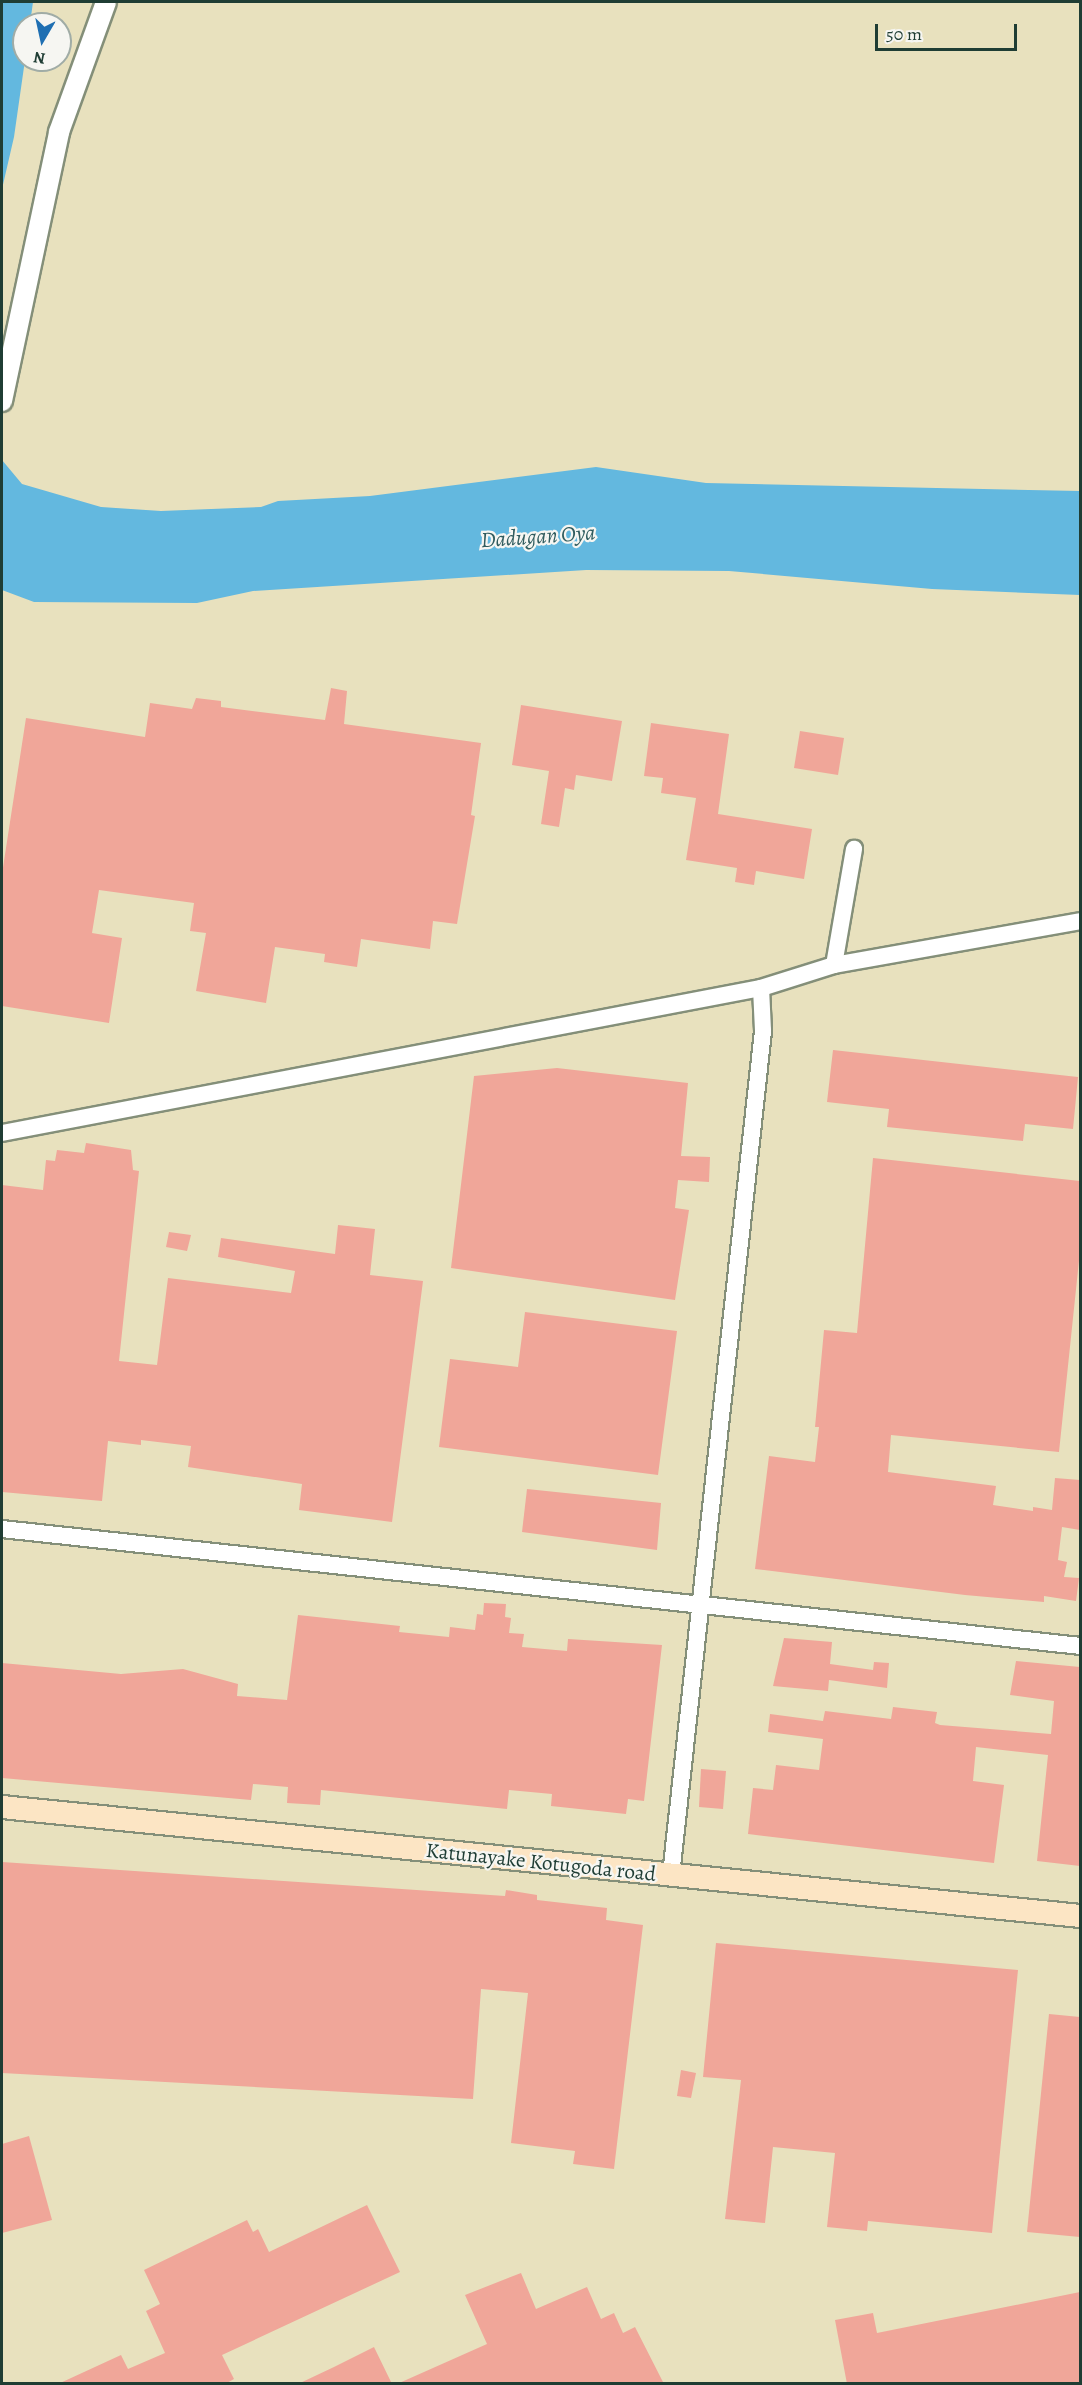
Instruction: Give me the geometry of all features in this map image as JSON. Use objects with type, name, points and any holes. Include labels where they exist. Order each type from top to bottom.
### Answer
[{"type":"main road","name":"Katunayake Kotugoda road","points":[[2,1807],[1080,1916]]},
{"type":"street","points":[[2,401],[59,132],[106,2]]},
{"type":"street","points":[[834,965],[854,849]]},
{"type":"street","points":[[2,1133],[761,988],[834,965],[1080,921]]},
{"type":"street","points":[[671,1875],[763,1031],[761,988]]},
{"type":"street","points":[[2,1529],[702,1603],[1080,1646]]},
{"type":"water","points":[[2,2],[33,2],[32,12],[12,12],[12,72],[23,72],[14,137],[2,189]]},
{"type":"water","name":"Dadugan Oya","points":[[2,460],[22,484],[101,507],[161,511],[261,507],[278,501],[370,496],[596,467],[706,483],[1080,491],[1080,595],[932,589],[729,571],[586,570],[253,591],[197,603],[34,602],[2,590]]},
{"type":"building","points":[[331,688],[347,691],[344,724],[481,743],[471,815],[475,816],[457,924],[433,921],[430,949],[361,939],[357,967],[324,962],[325,954],[275,947],[266,1003],[196,991],[206,933],[190,931],[194,903],[99,890],[92,933],[122,938],[109,1023],[2,1006],[2,874],[26,718],[145,737],[150,703],[192,709],[196,698],[221,701],[221,707],[325,720]]},
{"type":"building","points":[[521,705],[622,721],[612,781],[576,775],[574,790],[565,788],[559,827],[541,824],[549,771],[512,765]]},
{"type":"building","points":[[651,723],[729,734],[718,814],[812,829],[804,879],[756,871],[754,885],[735,882],[737,868],[686,860],[696,798],[661,793],[663,778],[644,776]]},
{"type":"building","points":[[800,731],[844,738],[838,775],[794,768]]},
{"type":"building","points":[[833,1050],[1078,1077],[1073,1129],[1025,1124],[1023,1141],[887,1127],[889,1109],[827,1102]]},
{"type":"building","points":[[557,1068],[688,1083],[681,1156],[710,1157],[709,1182],[678,1180],[675,1208],[689,1210],[675,1300],[451,1268],[474,1076]]},
{"type":"building","points":[[86,1143],[131,1150],[133,1170],[139,1171],[119,1361],[157,1365],[168,1278],[291,1293],[295,1271],[218,1257],[221,1238],[335,1254],[338,1225],[375,1229],[370,1275],[423,1281],[392,1522],[299,1510],[302,1484],[188,1467],[191,1446],[141,1440],[141,1445],[108,1441],[102,1501],[2,1492],[2,1185],[43,1190],[46,1160],[55,1161],[57,1150],[84,1153]]},
{"type":"building","points":[[873,1158],[1080,1181],[1080,1251],[1059,1452],[891,1435],[888,1472],[996,1486],[993,1505],[1033,1511],[1033,1507],[1052,1510],[1055,1478],[1080,1480],[1080,1530],[1062,1527],[1058,1560],[1067,1562],[1064,1577],[1079,1578],[1076,1601],[1044,1596],[1044,1602],[965,1595],[755,1569],[769,1456],[815,1462],[819,1427],[815,1427],[824,1330],[857,1333]]},
{"type":"building","points":[[169,1232],[191,1235],[187,1251],[166,1247]]},
{"type":"building","points":[[525,1312],[677,1331],[658,1475],[439,1447],[450,1359],[518,1367]]},
{"type":"building","points":[[527,1489],[661,1503],[657,1550],[522,1532]]},
{"type":"building","points":[[484,1603],[506,1604],[505,1617],[511,1618],[509,1633],[524,1634],[522,1647],[567,1651],[568,1639],[662,1645],[644,1801],[628,1799],[626,1814],[551,1806],[552,1794],[509,1790],[507,1809],[321,1790],[320,1805],[287,1803],[288,1787],[253,1784],[251,1800],[2,1778],[2,1663],[121,1674],[183,1669],[238,1684],[237,1696],[287,1700],[298,1615],[400,1626],[399,1632],[449,1637],[450,1627],[475,1630],[477,1614],[483,1615]]},
{"type":"building","points":[[784,1638],[832,1642],[830,1664],[873,1670],[874,1662],[889,1663],[887,1688],[829,1680],[828,1691],[773,1686]]},
{"type":"building","points":[[1016,1661],[1080,1667],[1080,1866],[1037,1861],[1048,1755],[976,1747],[973,1781],[1004,1785],[994,1863],[748,1834],[753,1788],[773,1790],[776,1765],[819,1770],[823,1739],[768,1732],[770,1714],[823,1721],[825,1711],[891,1719],[893,1707],[937,1712],[935,1723],[940,1725],[1051,1734],[1054,1701],[1010,1695]]},
{"type":"building","points":[[701,1769],[726,1771],[723,1809],[699,1807]]},
{"type":"building","points":[[2,1862],[505,1896],[506,1890],[537,1895],[537,1900],[607,1908],[606,1920],[643,1925],[614,2169],[573,2164],[575,2151],[511,2143],[528,1993],[481,1989],[473,2099],[2,2073]]},
{"type":"building","points":[[716,1943],[1018,1970],[992,2233],[868,2221],[867,2231],[827,2227],[835,2153],[773,2147],[765,2223],[725,2219],[741,2080],[703,2077]]},
{"type":"building","points":[[1049,2014],[1080,2017],[1080,2237],[1027,2232]]},
{"type":"building","points":[[681,2070],[696,2073],[691,2098],[677,2096]]},
{"type":"building","points":[[29,2136],[52,2220],[2,2233],[2,2144]]},
{"type":"building","points":[[367,2205],[400,2272],[222,2355],[234,2379],[225,2384],[58,2384],[121,2355],[128,2369],[165,2353],[146,2311],[160,2304],[144,2270],[247,2220],[253,2232],[258,2229],[269,2252]]},
{"type":"building","points":[[521,2273],[536,2309],[587,2287],[601,2319],[614,2313],[623,2333],[635,2327],[664,2384],[397,2384],[487,2344],[465,2295]]},
{"type":"building","points":[[1080,2292],[1080,2384],[847,2384],[835,2320],[873,2313],[877,2333]]},
{"type":"building","points":[[374,2347],[392,2384],[298,2384],[334,2367]]}]
